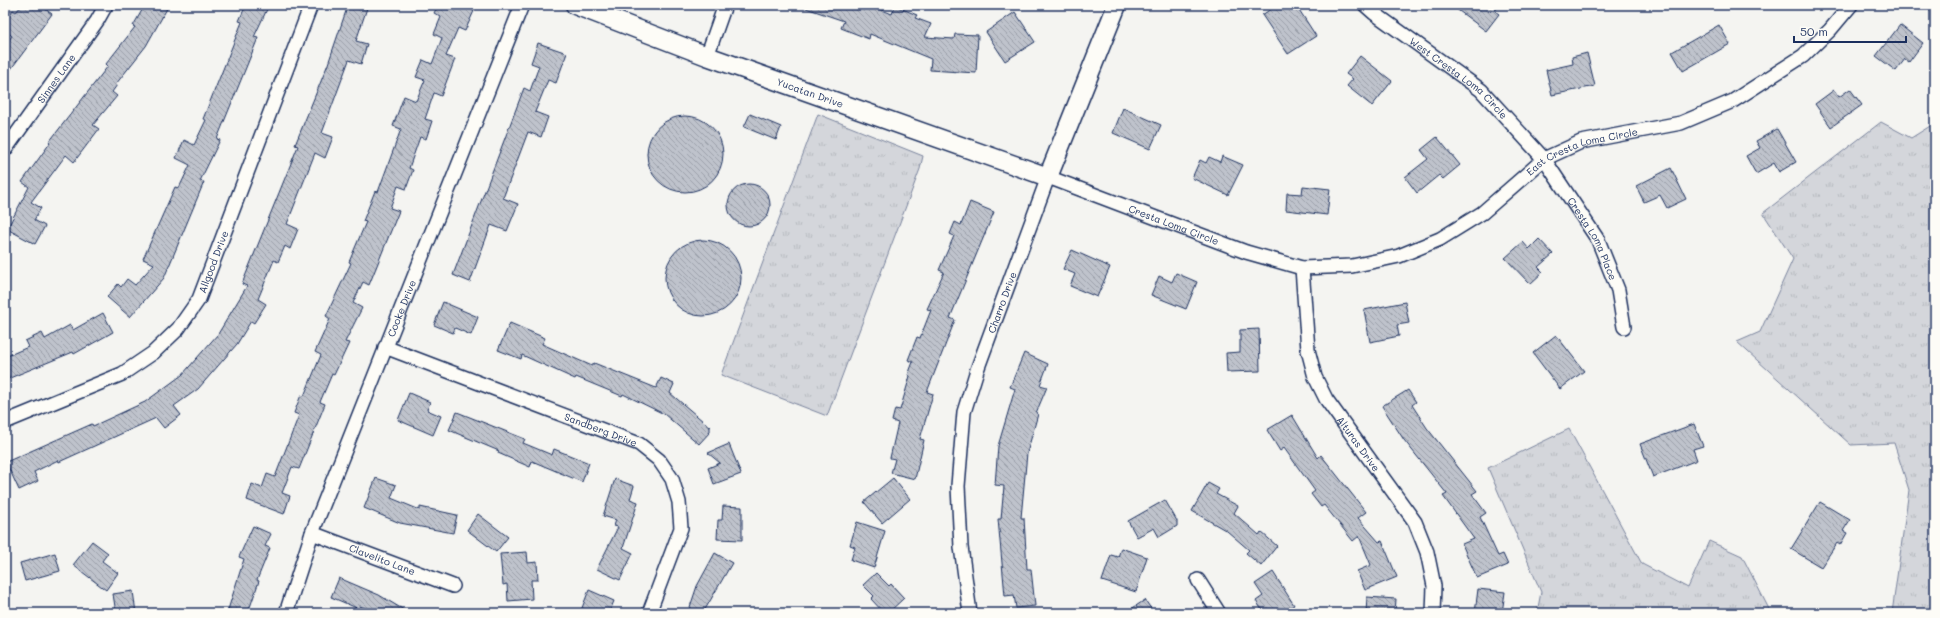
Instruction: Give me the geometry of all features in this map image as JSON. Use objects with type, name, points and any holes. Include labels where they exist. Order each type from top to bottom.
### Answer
[{"type":"street","name":"Sinnes Lane","points":[[5,150],[97,21],[106,5]]},
{"type":"street","name":"Allgood Drive","points":[[5,422],[122,374],[153,353],[178,329],[199,299],[311,5]]},
{"type":"street","name":"Cooke Drive","points":[[286,613],[312,533],[522,5]]},
{"type":"street","name":"Yucatan Drive","points":[[575,5],[707,56],[1048,177]]},
{"type":"street","points":[[707,56],[725,5]]},
{"type":"street","name":"Charro Drive","points":[[970,613],[961,547],[958,486],[964,412],[977,370],[1048,177],[1117,5]]},
{"type":"street","name":"West Cresta Loma Circle","points":[[1365,5],[1481,90],[1544,159]]},
{"type":"street","name":"East Cresta Loma Circle","points":[[1302,268],[1360,264],[1399,256],[1440,239],[1482,213],[1544,159],[1581,142],[1681,122],[1733,101],[1803,56],[1830,30],[1851,5]]},
{"type":"street","name":"Cresta Loma Place","points":[[1544,159],[1598,240],[1618,290],[1624,327]]},
{"type":"street","name":"Cresta Loma Circle","points":[[1048,177],[1246,252],[1302,268]]},
{"type":"street","name":"Alturas Drive","points":[[1302,268],[1308,350],[1315,377],[1326,399],[1415,522],[1427,552],[1434,586],[1433,613]]},
{"type":"street","name":"Sandberg Drive","points":[[385,347],[639,444],[659,460],[672,479],[679,502],[681,528],[648,613]]},
{"type":"street","name":"Clavelito Lane","points":[[312,533],[452,586]]},
{"type":"street","points":[[1198,580],[1219,613]]},
{"type":"green space","points":[[818,114],[923,156],[920,169],[827,416],[721,375]]},
{"type":"green space","points":[[1881,122],[1911,138],[1935,123],[1935,613],[1892,613],[1909,490],[1894,443],[1851,445],[1737,342],[1760,332],[1793,259],[1763,213]]},
{"type":"green space","points":[[1569,429],[1642,564],[1688,588],[1709,541],[1742,556],[1771,613],[1537,613],[1541,592],[1488,468]]},
{"type":"building","points":[[22,5],[40,5],[52,14],[5,77],[5,45],[12,36],[5,30],[5,20],[13,10],[16,12]]},
{"type":"building","points":[[145,5],[169,5],[146,46],[116,84],[117,85],[112,92],[117,96],[93,125],[99,129],[74,162],[66,155],[31,202],[41,208],[34,220],[45,226],[35,244],[7,229],[29,187],[22,182],[50,143],[49,142],[108,66],[106,64],[135,27],[133,26]]},
{"type":"building","points":[[246,5],[269,5],[254,37],[258,38],[217,139],[220,140],[200,181],[204,182],[164,278],[130,317],[107,297],[118,284],[121,287],[127,279],[135,285],[154,264],[143,259],[175,187],[179,188],[190,165],[176,158],[184,140],[194,145],[206,120],[203,119],[242,22],[239,21]]},
{"type":"building","points":[[348,5],[368,5],[356,41],[367,44],[361,64],[349,60],[322,133],[333,137],[325,158],[315,153],[287,224],[298,229],[290,249],[285,246],[278,262],[274,260],[258,299],[266,304],[254,323],[251,321],[237,344],[198,389],[174,406],[181,415],[164,428],[156,418],[59,462],[58,460],[34,472],[38,481],[19,490],[6,462],[92,424],[93,426],[145,402],[182,375],[218,334],[247,286],[242,284],[298,146],[295,145],[328,64]]},
{"type":"building","points":[[438,5],[461,5],[474,11],[465,31],[458,28],[446,56],[455,59],[441,96],[434,93],[425,119],[432,121],[426,139],[420,137],[409,168],[413,170],[406,189],[398,186],[390,208],[399,211],[369,285],[363,282],[353,303],[362,308],[345,342],[349,343],[334,375],[332,374],[320,402],[325,404],[299,469],[292,467],[282,493],[290,496],[284,514],[247,500],[252,484],[262,488],[267,474],[275,477],[299,415],[294,413],[301,395],[304,396],[321,355],[315,352],[330,319],[326,316],[351,263],[349,262],[366,222],[363,221],[375,191],[378,192],[401,129],[393,126],[404,96],[416,101],[425,80],[416,77],[423,60],[432,64],[442,38],[434,34],[441,17],[434,13]]},
{"type":"building","points":[[804,5],[870,5],[892,14],[895,6],[917,15],[915,18],[931,24],[925,37],[954,39],[955,34],[978,35],[976,73],[930,70],[931,59],[870,34],[869,39],[841,28],[844,21],[803,7]]},
{"type":"building","points":[[1277,5],[1296,5],[1316,36],[1288,54],[1262,15]]},
{"type":"building","points":[[1451,5],[1499,5],[1495,11],[1499,14],[1486,31]]},
{"type":"building","points":[[1015,12],[1035,42],[1005,61],[986,32]]},
{"type":"building","points":[[1719,25],[1730,44],[1683,71],[1672,52]]},
{"type":"building","points":[[1900,25],[1923,43],[1909,62],[1905,59],[1896,71],[1876,56]]},
{"type":"building","points":[[538,43],[567,53],[556,83],[548,80],[535,112],[548,117],[541,137],[528,132],[503,198],[518,204],[507,231],[491,225],[470,282],[453,275],[524,88],[530,91],[539,66],[531,63]]},
{"type":"building","points":[[1587,53],[1595,86],[1552,95],[1546,70],[1573,64],[1572,57]]},
{"type":"building","points":[[1360,56],[1392,81],[1372,106],[1347,86],[1353,79],[1346,74]]},
{"type":"building","points":[[1850,89],[1862,105],[1831,127],[1815,104],[1834,90],[1839,97]]},
{"type":"building","points":[[1123,108],[1161,125],[1150,149],[1113,133]]},
{"type":"building","points":[[750,114],[781,127],[776,140],[744,127]]},
{"type":"building","points":[[685,116],[699,119],[712,127],[720,140],[723,154],[720,168],[712,181],[699,189],[685,192],[671,189],[658,181],[650,168],[647,154],[650,140],[658,127],[671,119]]},
{"type":"building","points":[[1777,129],[1796,162],[1779,172],[1774,163],[1756,174],[1746,156],[1760,148],[1756,141]]},
{"type":"building","points":[[1437,137],[1460,165],[1443,179],[1439,175],[1417,193],[1405,177],[1428,159],[1421,150]]},
{"type":"building","points":[[1222,156],[1243,165],[1228,195],[1192,178],[1200,160],[1206,163],[1209,157],[1220,162]]},
{"type":"building","points":[[1671,168],[1686,199],[1667,208],[1660,195],[1644,202],[1636,186]]},
{"type":"building","points":[[749,184],[764,190],[770,205],[764,220],[749,226],[734,220],[728,205],[734,190]]},
{"type":"building","points":[[1303,186],[1330,189],[1327,215],[1286,210],[1287,193],[1302,194]]},
{"type":"building","points":[[970,202],[994,212],[950,318],[955,320],[927,392],[933,394],[920,439],[924,440],[915,479],[891,473],[895,459],[890,458],[898,423],[892,421],[895,409],[900,410],[910,376],[908,375],[913,362],[908,360],[917,337],[920,338],[931,310],[927,309],[944,272],[939,270],[954,236],[950,234],[955,222],[961,225]]},
{"type":"building","points":[[1539,239],[1553,254],[1538,267],[1543,272],[1530,284],[1505,258],[1523,242],[1529,249]]},
{"type":"building","points":[[703,240],[717,243],[730,251],[738,264],[741,278],[738,292],[730,305],[717,313],[703,316],[689,313],[676,305],[668,292],[665,278],[668,264],[676,251],[689,243]]},
{"type":"building","points":[[1072,250],[1110,267],[1097,297],[1070,286],[1075,274],[1063,269]]},
{"type":"building","points":[[1176,273],[1197,282],[1186,309],[1151,295],[1159,276],[1172,282]]},
{"type":"building","points":[[443,302],[478,317],[471,335],[455,328],[453,333],[434,325]]},
{"type":"building","points":[[1405,302],[1409,323],[1397,325],[1399,336],[1370,342],[1364,310]]},
{"type":"building","points":[[103,313],[113,332],[74,354],[73,352],[5,380],[5,357],[28,347],[25,341],[42,333],[45,339],[70,325],[73,330]]},
{"type":"building","points":[[510,323],[545,338],[542,344],[592,366],[594,363],[656,388],[661,378],[674,384],[670,393],[710,427],[710,432],[699,444],[664,414],[623,394],[622,396],[576,377],[575,379],[522,355],[521,359],[498,350]]},
{"type":"building","points":[[1259,329],[1260,371],[1227,372],[1226,353],[1240,352],[1240,330]]},
{"type":"building","points":[[1556,335],[1584,371],[1560,389],[1533,353]]},
{"type":"building","points":[[1024,353],[1048,364],[1040,385],[1047,387],[1036,413],[1038,414],[1027,453],[1021,518],[1024,518],[1027,569],[1031,569],[1035,606],[1016,608],[1014,595],[1005,596],[998,519],[1001,519],[1004,486],[995,485],[998,446],[1015,389],[1010,387]]},
{"type":"building","points":[[1408,390],[1416,402],[1412,405],[1427,428],[1477,491],[1472,494],[1486,513],[1480,517],[1498,556],[1503,554],[1508,565],[1477,578],[1462,544],[1474,539],[1443,496],[1447,494],[1404,440],[1382,406]]},
{"type":"building","points":[[409,393],[430,402],[427,410],[441,416],[433,435],[398,420]]},
{"type":"building","points":[[457,412],[525,439],[523,443],[552,455],[554,449],[589,463],[582,482],[532,461],[530,467],[498,453],[499,451],[449,430]]},
{"type":"building","points":[[1292,415],[1318,458],[1321,455],[1366,512],[1358,518],[1379,542],[1382,541],[1397,577],[1365,590],[1357,571],[1371,565],[1359,536],[1353,541],[1324,505],[1321,507],[1311,494],[1315,491],[1284,448],[1280,451],[1267,430]]},
{"type":"building","points":[[1694,424],[1703,446],[1693,449],[1697,460],[1653,477],[1640,444]]},
{"type":"building","points":[[729,444],[741,474],[714,484],[708,468],[720,463],[708,453]]},
{"type":"building","points":[[376,478],[396,485],[391,498],[420,510],[420,507],[457,515],[453,533],[400,523],[364,508]]},
{"type":"building","points":[[893,478],[910,499],[882,523],[864,502]]},
{"type":"building","points":[[615,479],[634,486],[630,499],[638,502],[623,548],[633,553],[620,580],[597,569],[618,527],[614,526],[616,520],[603,516]]},
{"type":"building","points":[[1208,483],[1219,489],[1216,494],[1238,506],[1234,513],[1259,535],[1261,532],[1277,546],[1261,566],[1246,553],[1249,550],[1227,531],[1192,511]]},
{"type":"building","points":[[1165,500],[1177,521],[1177,526],[1159,537],[1154,528],[1137,537],[1128,521]]},
{"type":"building","points":[[1820,502],[1850,520],[1843,531],[1847,533],[1840,545],[1837,543],[1821,567],[1791,549]]},
{"type":"building","points":[[723,506],[742,507],[742,540],[717,539],[718,520],[722,520]]},
{"type":"building","points":[[478,514],[508,537],[496,552],[467,530]]},
{"type":"building","points":[[857,522],[885,531],[874,568],[851,560],[855,547],[850,545]]},
{"type":"building","points":[[253,526],[271,534],[265,546],[270,548],[257,580],[259,581],[248,613],[227,613],[244,559],[239,557]]},
{"type":"building","points":[[92,541],[108,553],[102,561],[118,573],[106,590],[73,565]]},
{"type":"building","points":[[1121,548],[1147,557],[1136,592],[1102,581],[1111,555],[1118,557]]},
{"type":"building","points":[[527,552],[528,563],[537,562],[538,580],[531,580],[532,599],[508,601],[507,584],[503,585],[500,554]]},
{"type":"building","points":[[55,553],[60,571],[25,581],[20,563]]},
{"type":"building","points":[[715,553],[732,563],[703,613],[688,613],[697,586]]},
{"type":"building","points":[[1273,572],[1294,605],[1281,613],[1264,613],[1256,601],[1263,596],[1255,584]]},
{"type":"building","points":[[876,573],[889,586],[891,584],[904,598],[888,613],[884,613],[871,599],[874,596],[863,585]]},
{"type":"building","points":[[339,578],[379,595],[409,613],[379,613],[360,606],[359,609],[331,597]]},
{"type":"building","points":[[1478,589],[1505,592],[1502,613],[1475,613]]},
{"type":"building","points":[[589,590],[614,601],[609,613],[580,613]]},
{"type":"building","points":[[133,591],[136,613],[116,613],[113,594]]},
{"type":"building","points":[[1367,597],[1396,599],[1395,613],[1366,613]]},
{"type":"building","points":[[1145,600],[1154,613],[1125,613]]}]
